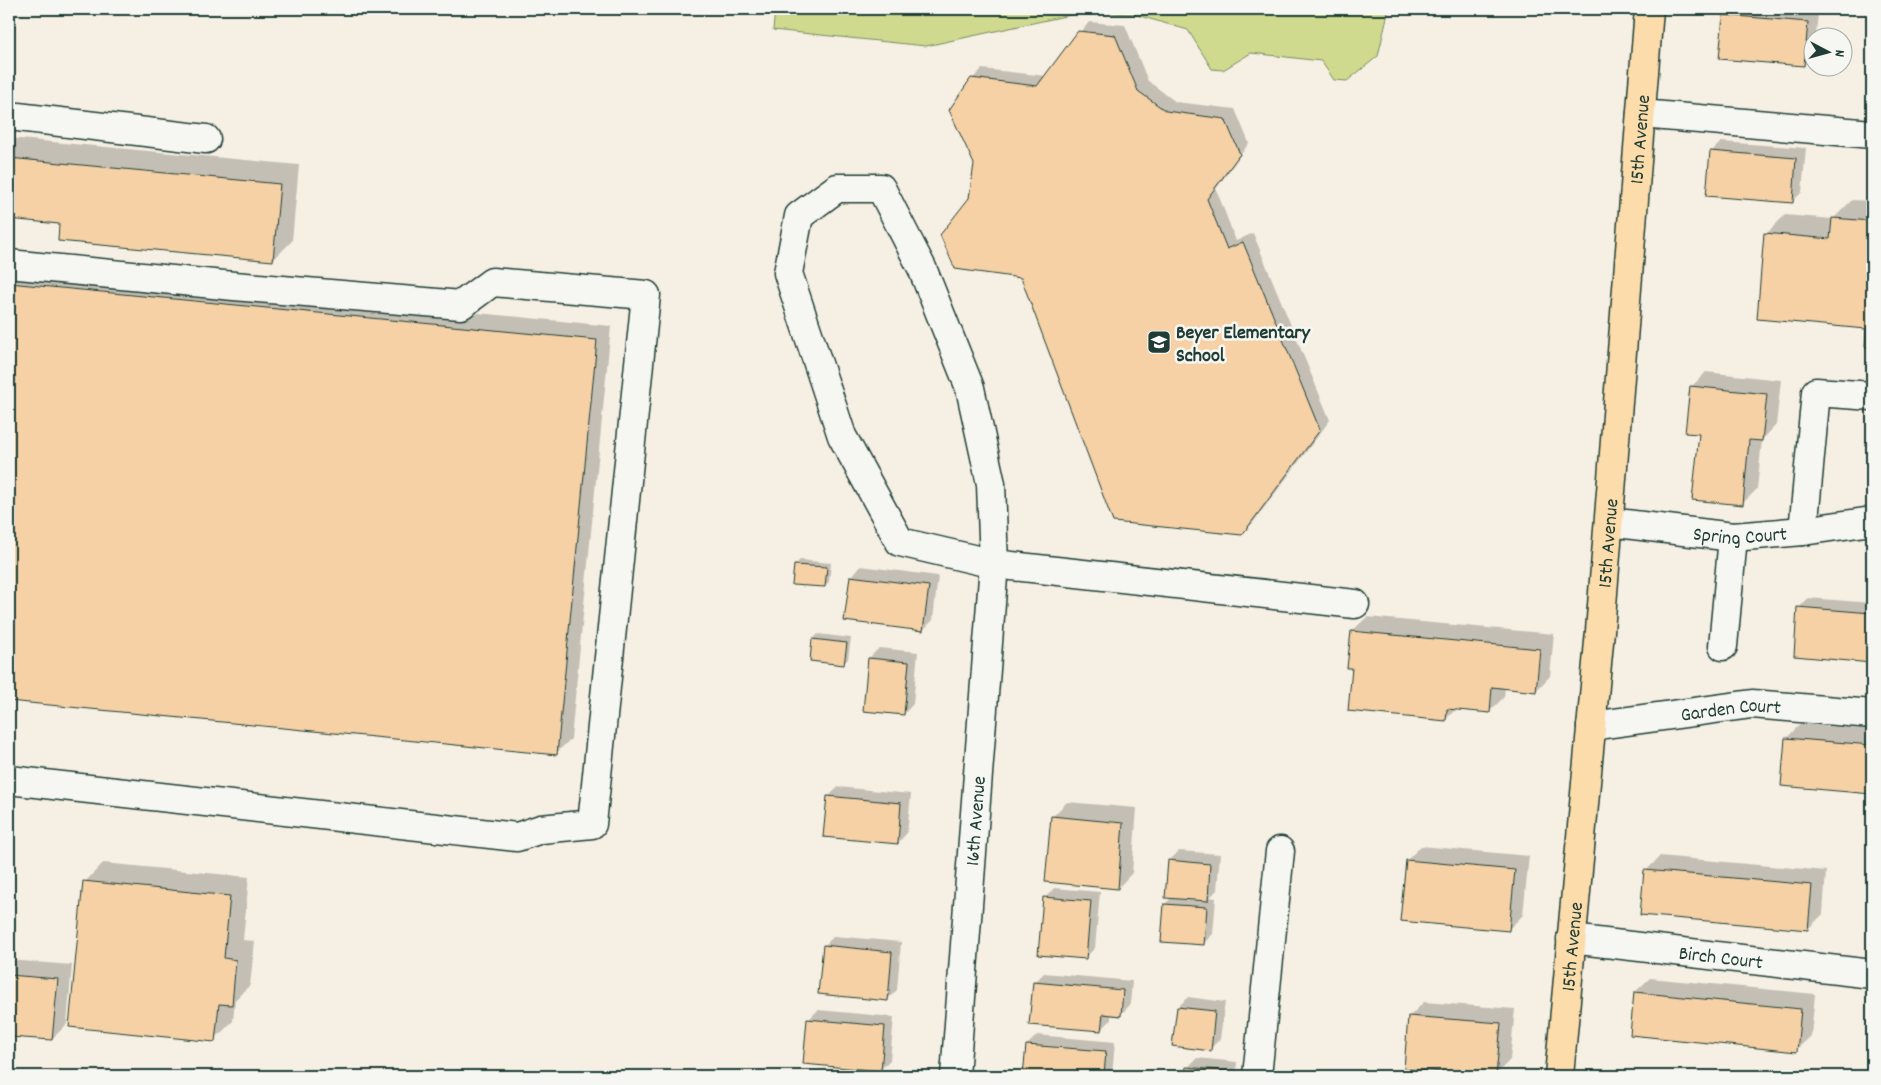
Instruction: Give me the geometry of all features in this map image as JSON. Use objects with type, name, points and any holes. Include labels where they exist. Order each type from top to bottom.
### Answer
[{"type":"main road","name":"15th Avenue","points":[[1559,1076],[1609,522],[1649,9]]},
{"type":"street","points":[[1641,114],[1872,134]]},
{"type":"street","points":[[9,116],[206,139]]},
{"type":"street","name":"16th Avenue","points":[[955,1076],[994,564],[991,484],[970,388],[922,268],[881,188],[837,188],[798,216],[788,273],[842,436],[900,542],[994,564]]},
{"type":"street","points":[[9,264],[234,286],[461,305],[492,282],[646,295],[592,824],[542,829],[517,837],[9,780]]},
{"type":"street","points":[[1803,531],[1816,392],[1872,396]]},
{"type":"street","name":"Spring Court","points":[[1609,522],[1733,537],[1803,531],[1872,521]]},
{"type":"street","points":[[1723,646],[1733,537]]},
{"type":"street","points":[[994,564],[1355,604]]},
{"type":"street","name":"Garden Court","points":[[1591,726],[1752,704],[1872,714]]},
{"type":"street","points":[[1257,1076],[1280,851]]},
{"type":"street","name":"Birch Court","points":[[1571,939],[1872,974]]},
{"type":"green space","points":[[775,9],[1389,9],[1378,56],[1347,81],[1334,80],[1321,61],[1251,53],[1223,70],[1212,69],[1188,30],[1133,14],[1084,12],[926,46],[773,30]]},
{"type":"building","points":[[1723,15],[1808,22],[1807,28],[1804,28],[1804,66],[1719,59]]},
{"type":"building","points":[[1078,31],[1115,35],[1138,91],[1166,111],[1225,119],[1240,154],[1207,199],[1227,249],[1243,242],[1320,430],[1242,535],[1113,522],[1021,278],[955,269],[940,235],[969,198],[974,164],[949,110],[971,78],[1037,86]]},
{"type":"building","points":[[1710,151],[1796,158],[1793,203],[1706,196]]},
{"type":"building","points":[[9,158],[280,184],[273,261],[58,241],[59,224],[9,219]]},
{"type":"building","points":[[1832,218],[1872,221],[1872,347],[1865,347],[1866,329],[1757,319],[1764,233],[1830,239]]},
{"type":"building","points":[[9,283],[597,340],[557,755],[9,701]]},
{"type":"building","points":[[1690,386],[1767,394],[1762,441],[1749,440],[1743,505],[1692,500],[1699,434],[1685,433]]},
{"type":"building","points":[[794,565],[827,567],[825,587],[792,585]]},
{"type":"building","points":[[850,576],[929,586],[923,631],[844,621]]},
{"type":"building","points":[[1797,607],[1872,613],[1872,663],[1794,656]]},
{"type":"building","points":[[1351,631],[1540,649],[1536,692],[1492,687],[1490,713],[1447,709],[1446,721],[1348,711],[1352,668],[1347,668]]},
{"type":"building","points":[[812,639],[847,643],[844,665],[810,661]]},
{"type":"building","points":[[868,658],[909,662],[904,715],[863,711]]},
{"type":"building","points":[[1785,738],[1872,745],[1872,794],[1781,786]]},
{"type":"building","points":[[827,796],[901,803],[898,844],[823,837]]},
{"type":"building","points":[[1051,816],[1123,823],[1118,889],[1045,882]]},
{"type":"building","points":[[1168,860],[1210,864],[1208,901],[1165,898]]},
{"type":"building","points":[[1406,860],[1515,870],[1509,931],[1400,921]]},
{"type":"building","points":[[1644,870],[1812,885],[1808,930],[1640,915]]},
{"type":"building","points":[[83,881],[230,896],[224,958],[236,960],[232,1005],[219,1004],[215,1042],[69,1027]]},
{"type":"building","points":[[1043,897],[1091,901],[1086,959],[1038,955]]},
{"type":"building","points":[[1164,904],[1207,907],[1204,945],[1161,942]]},
{"type":"building","points":[[823,945],[892,952],[888,1001],[818,994]]},
{"type":"building","points":[[9,975],[58,979],[52,1040],[9,1037]]},
{"type":"building","points":[[1033,982],[1123,990],[1121,1016],[1103,1014],[1101,1031],[1029,1025]]},
{"type":"building","points":[[1634,992],[1801,1009],[1797,1052],[1630,1035]]},
{"type":"building","points":[[1177,1007],[1215,1011],[1211,1051],[1172,1046]]},
{"type":"building","points":[[1408,1016],[1501,1023],[1496,1076],[1404,1069]]},
{"type":"building","points":[[807,1019],[885,1026],[881,1071],[803,1064]]},
{"type":"building","points":[[1026,1045],[1106,1051],[1104,1076],[1023,1076]]},
{"type":"building","points":[[1186,1067],[1228,1071],[1228,1076],[1185,1076]]},
{"type":"place","name":"Beyer Elementary School","points":[[1159,342]]}]
